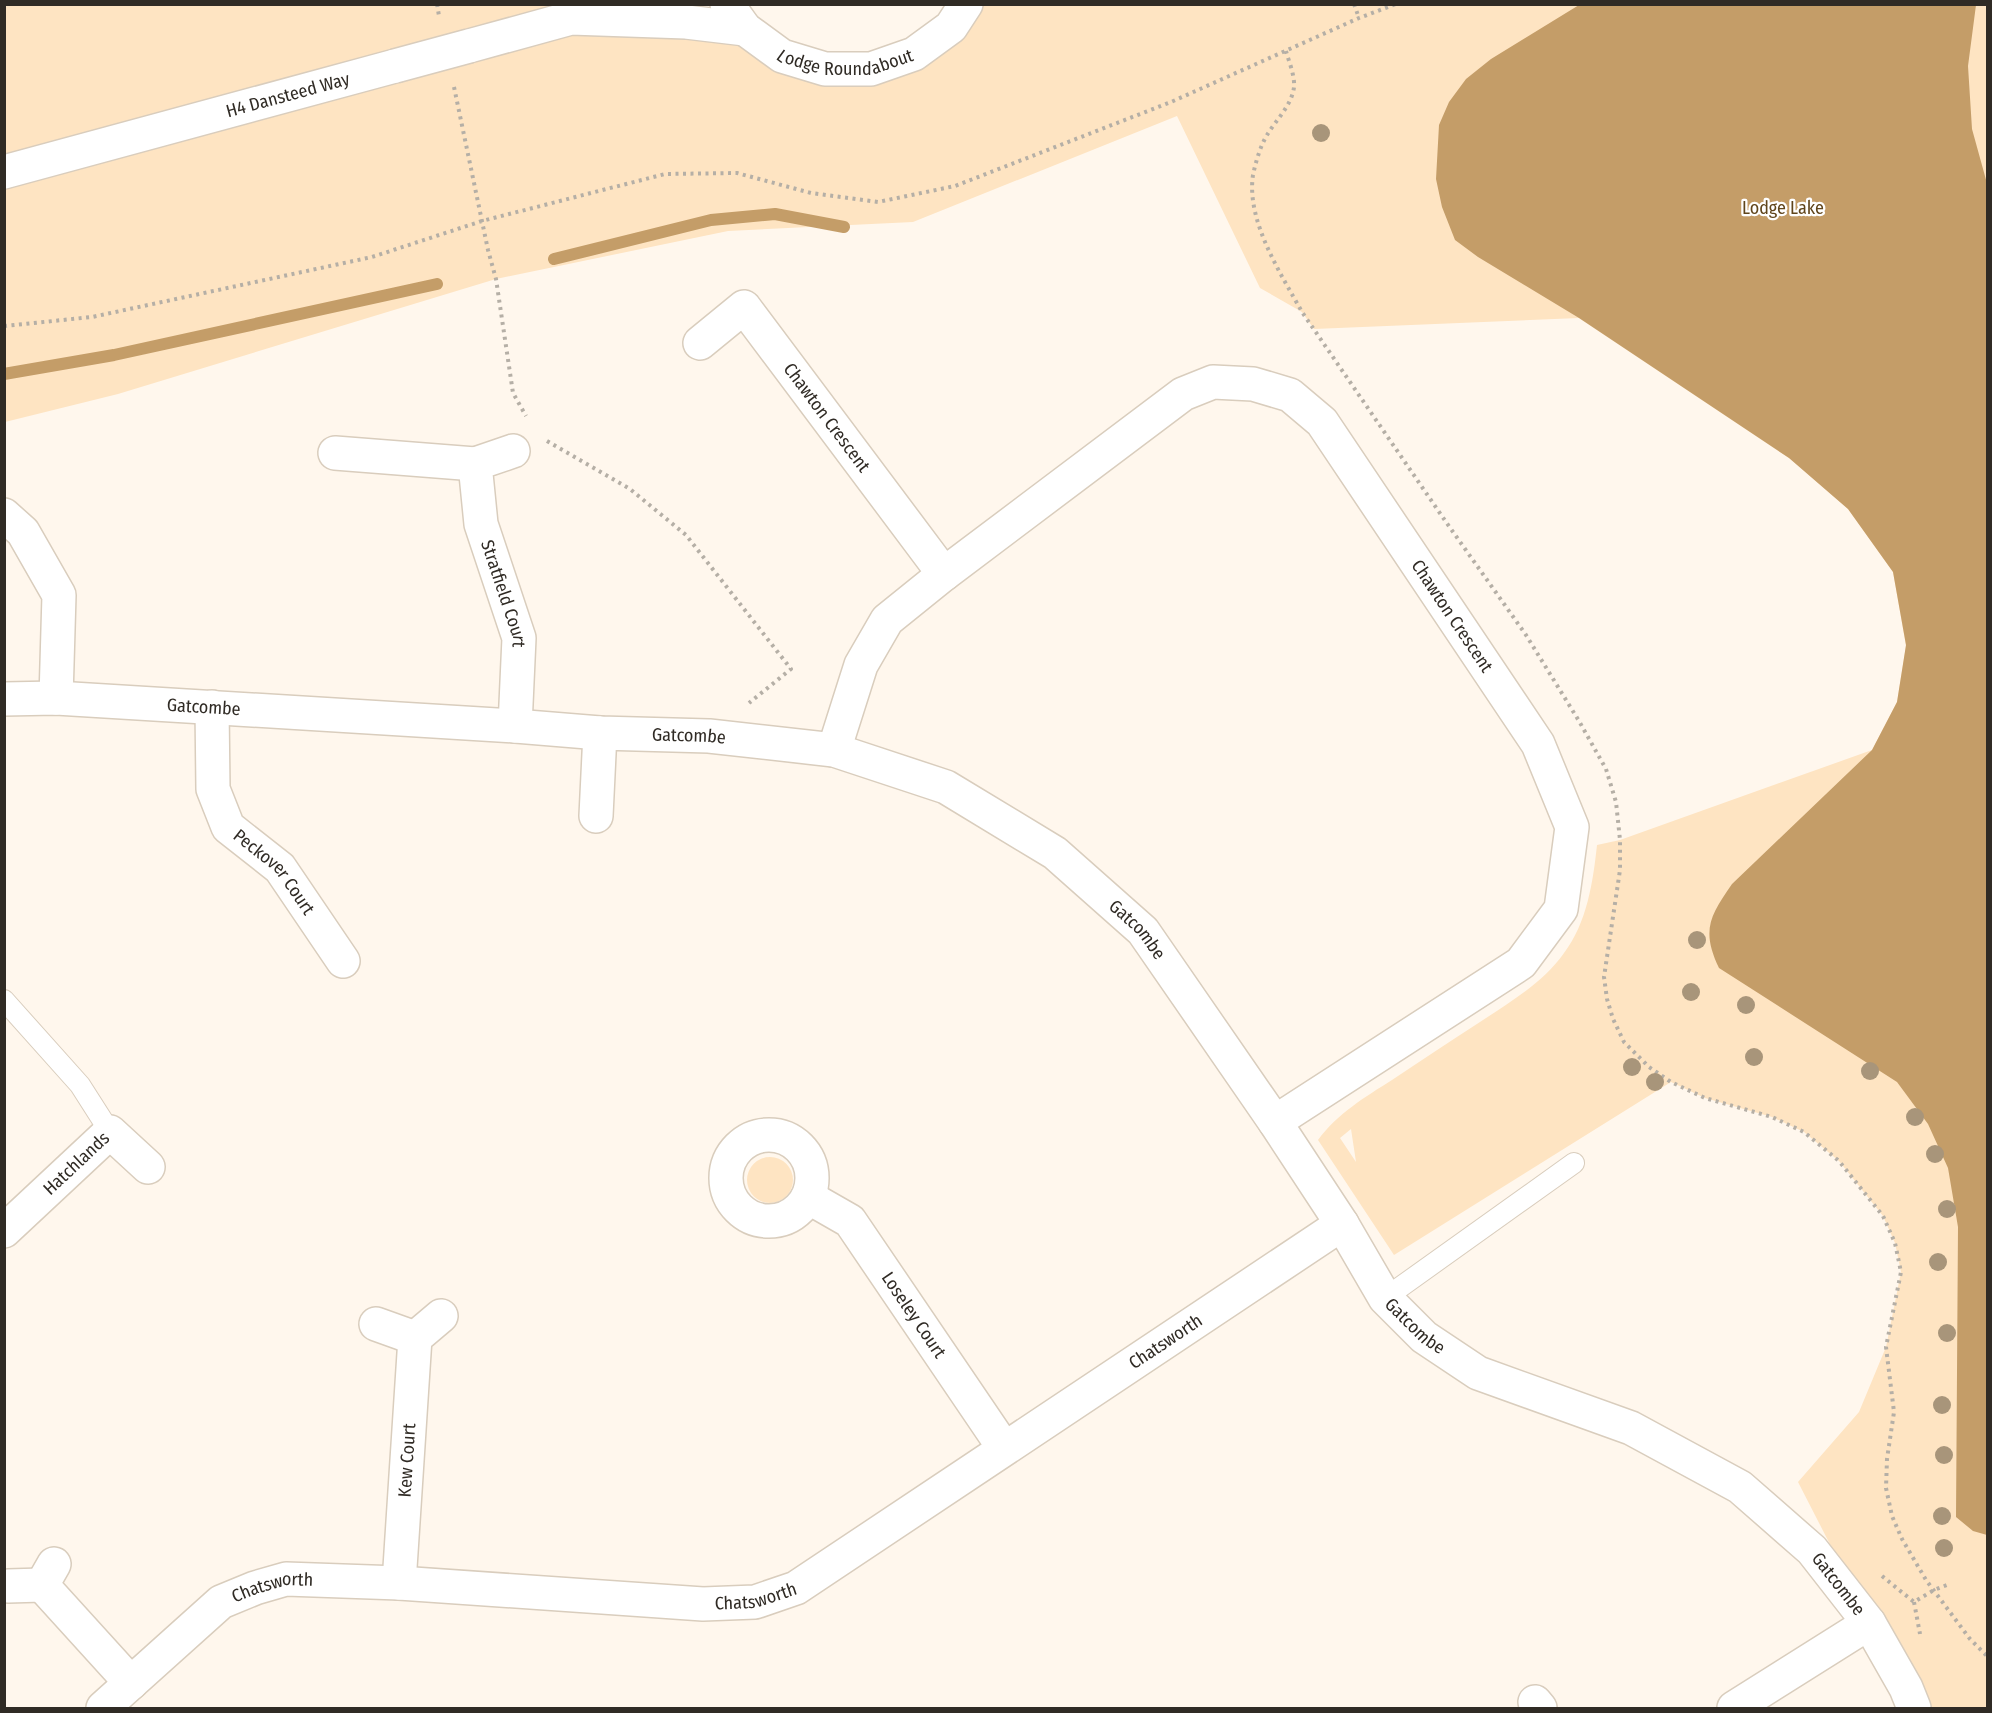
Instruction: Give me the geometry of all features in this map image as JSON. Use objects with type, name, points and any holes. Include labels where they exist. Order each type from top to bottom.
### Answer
[{"type":"street","name":"Lodge Roundabout","points":[[736,17],[782,56],[825,69],[871,69],[914,54],[951,27],[966,4]]},
{"type":"street","name":"H4 Dansteed Way","points":[[4,172],[469,46],[581,11],[686,22],[736,17]]},
{"type":"street","name":"Chawton Crescent","points":[[700,344],[744,307],[944,574]]},
{"type":"street","name":"Chawton Crescent","points":[[834,750],[861,664],[887,620],[944,574],[1183,394],[1213,382],[1253,384],[1290,395],[1322,422],[1538,744],[1572,827],[1561,909],[1521,963],[1275,1122]]},
{"type":"street","points":[[335,453],[475,464],[525,443]]},
{"type":"street","name":"Stratfield Court","points":[[475,464],[482,524],[519,638],[515,726]]},
{"type":"street","points":[[4,515],[23,532],[59,595],[56,698]]},
{"type":"street","name":"Gatcombe","points":[[4,699],[56,698],[600,733],[709,736],[834,750],[946,787],[1055,854],[1143,931],[1275,1122],[1342,1224],[1385,1298],[1424,1337],[1478,1372],[1631,1428],[1740,1487],[1812,1550],[1869,1623],[1906,1688],[1914,1708]]},
{"type":"street","name":"Peckover Court","points":[[212,707],[213,789],[228,827],[280,868],[343,961]]},
{"type":"street","points":[[596,816],[600,733]]},
{"type":"street","name":"Hatchlands","points":[[4,1231],[110,1132],[148,1167]]},
{"type":"street","name":"Loseley Court","points":[[808,1197],[850,1221],[1004,1448]]},
{"type":"street","name":"Chatsworth","points":[[103,1708],[221,1602],[255,1588],[286,1579],[399,1583],[703,1604],[755,1602],[796,1588],[1342,1224]]},
{"type":"street","points":[[376,1324],[415,1338],[441,1316]]},
{"type":"street","name":"Kew Court","points":[[399,1583],[415,1338]]},
{"type":"street","points":[[8,1586],[48,1574],[131,1683]]},
{"type":"street","points":[[1734,1708],[1869,1623]]},
{"type":"lane","points":[[4,1000],[80,1085],[110,1132]]},
{"type":"lane","points":[[1385,1298],[1574,1163]]},
{"type":"path","points":[[437,4],[442,27]]},
{"type":"path","points":[[1354,4],[1359,18]]},
{"type":"path","points":[[4,326],[92,317],[372,257],[482,221],[665,174],[737,173],[811,193],[878,202],[955,186],[1171,102],[1359,18],[1396,4]]},
{"type":"path","points":[[453,84],[496,279],[513,393],[528,418]]},
{"type":"path","points":[[525,443],[630,489],[686,535],[790,669],[709,736]]},
{"type":"path","points":[[1886,1347],[1894,1412],[1887,1460],[1886,1488],[1892,1516],[1902,1539],[1934,1590],[1970,1639],[1988,1657]]},
{"type":"path","points":[[1934,1590],[1947,1586]]},
{"type":"green space","points":[[4,5],[591,5],[686,22],[776,53],[879,67],[966,5],[1987,5],[1987,1708],[1914,1708],[1798,1482],[1859,1412],[1886,1347],[1901,1272],[1895,1243],[1883,1216],[1839,1161],[1804,1132],[1772,1117],[1705,1098],[1671,1082],[1394,1255],[1318,1140],[1352,1107],[1514,999],[1556,964],[1572,941],[1588,902],[1597,845],[1620,840],[1872,750],[1897,702],[1906,646],[1893,572],[1848,509],[1789,458],[1579,318],[1314,329],[1302,312],[1260,288],[1177,116],[913,222],[728,231],[496,279],[118,394],[5,422]],"holes":[[[1351,1129],[1356,1162],[1340,1138]]]},
{"type":"green space","points":[[770,1157],[786,1164],[793,1180],[786,1196],[770,1203],[754,1196],[747,1180],[754,1164]]},
{"type":"shaded area","name":"Lodge Lake","points":[[1579,5],[1976,5],[1968,66],[1972,129],[1988,187],[1987,1535],[1973,1531],[1956,1517],[1958,1227],[1948,1168],[1928,1124],[1897,1082],[1719,968],[1713,955],[1709,933],[1713,915],[1732,884],[1872,750],[1897,702],[1906,645],[1893,572],[1848,509],[1789,458],[1579,318],[1478,257],[1455,240],[1442,207],[1436,179],[1439,125],[1449,102],[1466,79],[1491,59]]},
{"type":"waterway","points":[[554,259],[711,220],[775,214],[844,227]]},
{"type":"waterway","points":[[4,374],[114,355],[437,284]]}]
